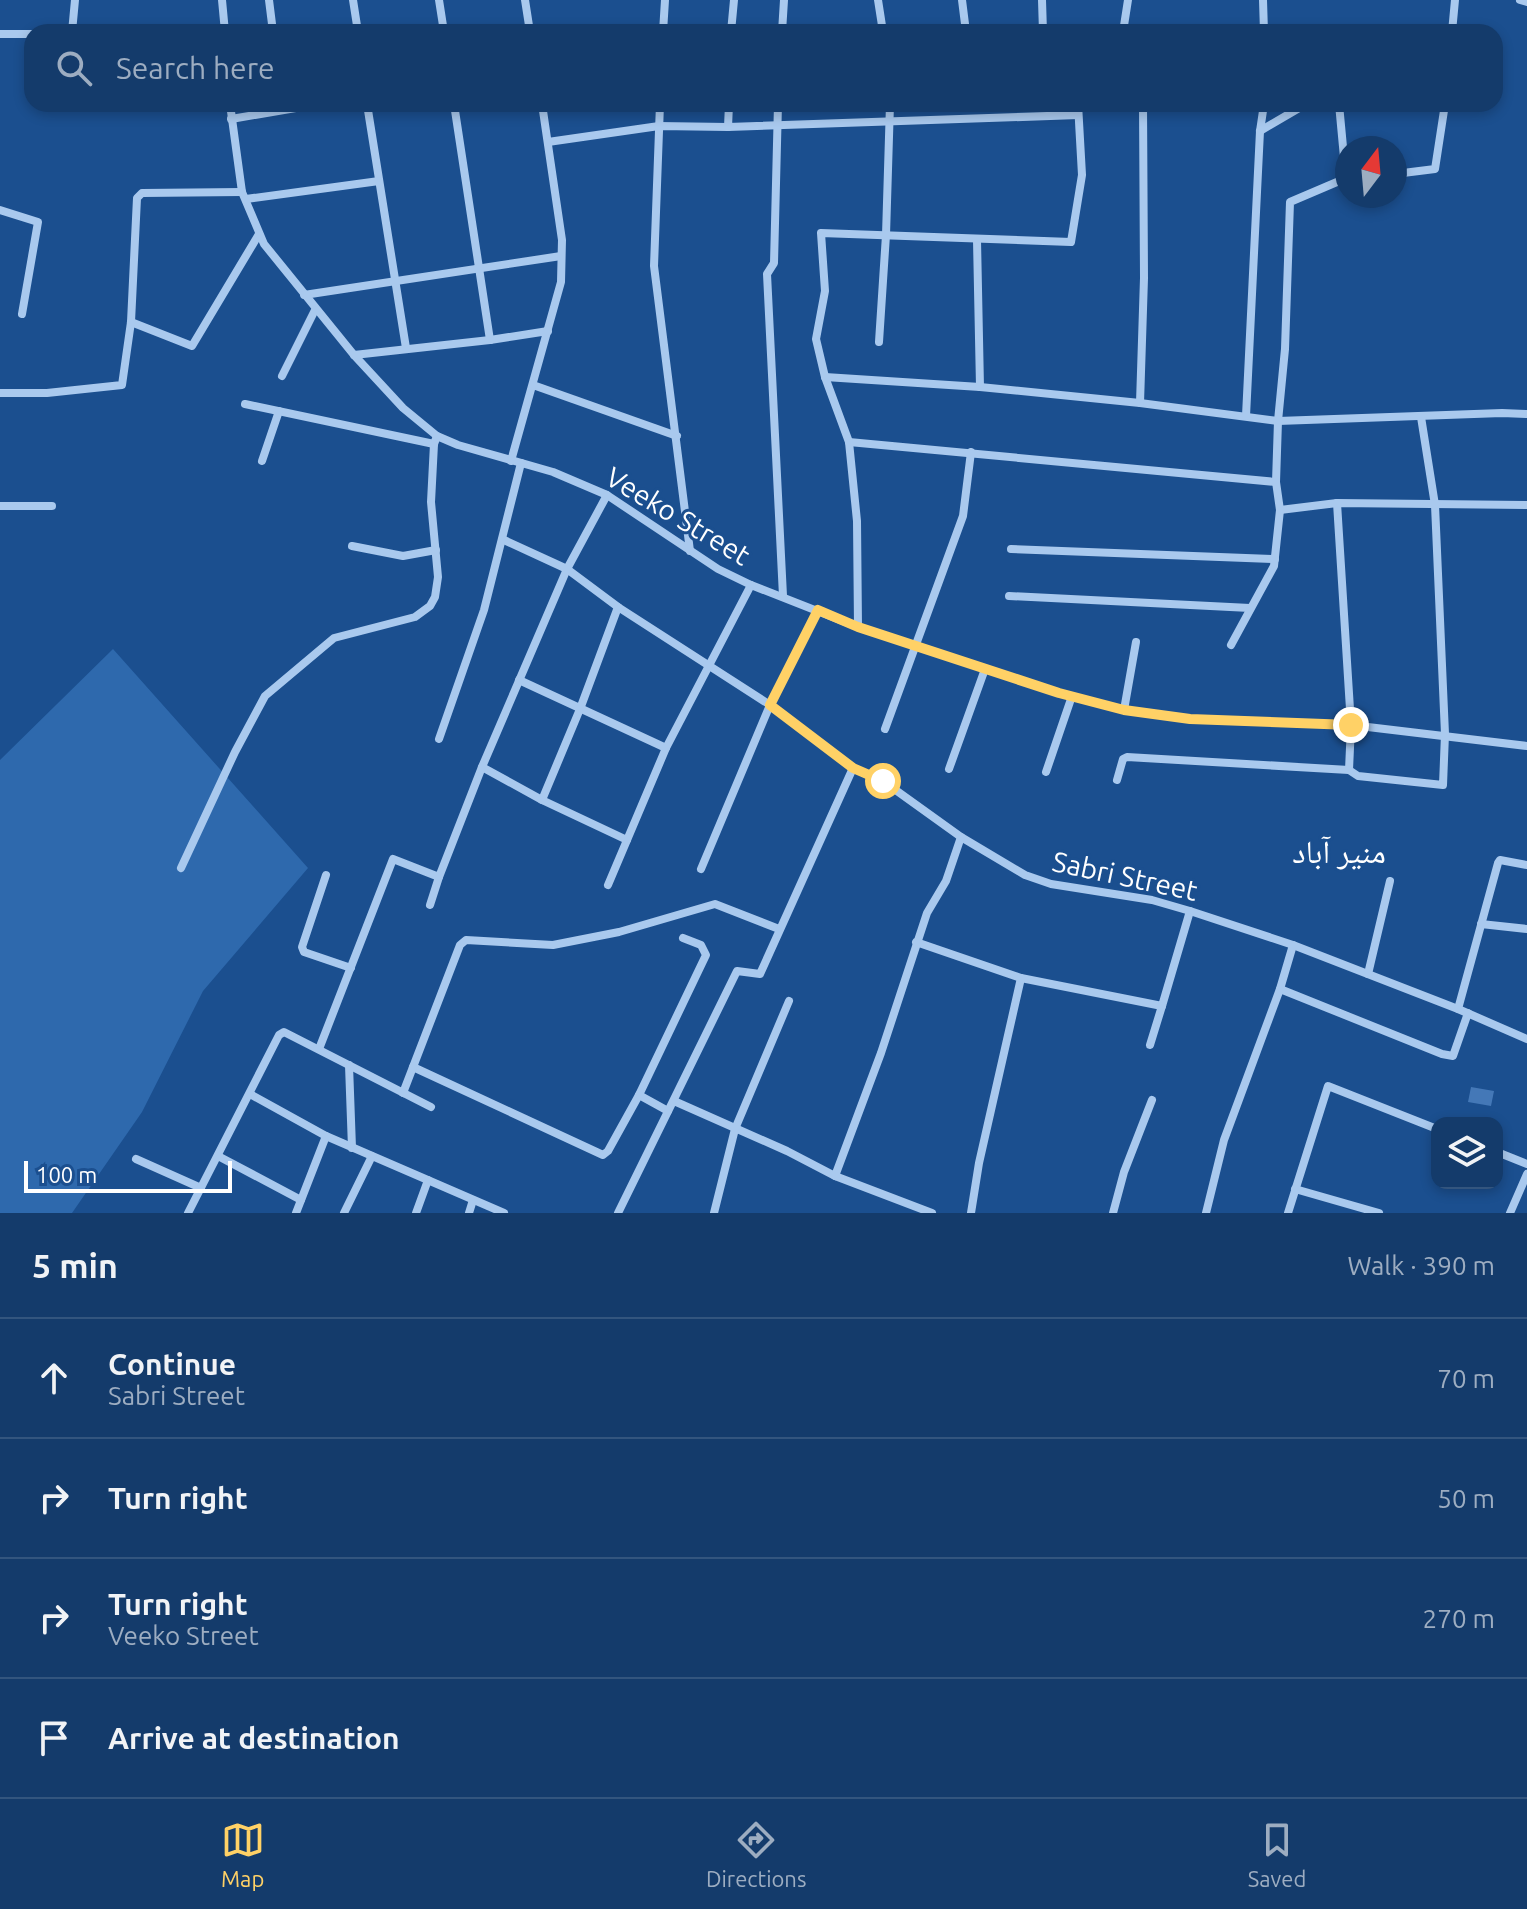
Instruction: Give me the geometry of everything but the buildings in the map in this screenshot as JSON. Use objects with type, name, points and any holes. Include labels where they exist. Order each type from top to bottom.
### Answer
[{"type":"street","points":[[73,24],[75,0]]},
{"type":"street","points":[[222,0],[224,24]]},
{"type":"street","points":[[269,0],[272,24]]},
{"type":"street","points":[[353,0],[357,24]]},
{"type":"street","points":[[439,0],[443,24]]},
{"type":"street","points":[[525,0],[529,24]]},
{"type":"street","points":[[664,24],[665,0]]},
{"type":"street","points":[[732,24],[734,0]]},
{"type":"street","points":[[782,24],[784,0]]},
{"type":"street","points":[[878,0],[882,24]]},
{"type":"street","points":[[962,0],[965,24]]},
{"type":"street","points":[[1042,0],[1043,24]]},
{"type":"street","points":[[1124,24],[1128,0]]},
{"type":"street","points":[[1263,0],[1264,24]]},
{"type":"street","points":[[1453,24],[1455,0]]},
{"type":"street","points":[[1521,0],[1527,2]]},
{"type":"street","points":[[0,34],[24,34]]},
{"type":"street","name":"Veeko Street","points":[[231,112],[244,195],[264,244],[354,355],[435,440],[553,472],[607,495],[718,569],[751,585],[858,627],[1072,696],[1124,710],[1190,719],[1351,725],[1527,746]]},
{"type":"street","points":[[231,119],[261,112]]},
{"type":"street","points":[[368,112],[406,348]]},
{"type":"street","points":[[455,112],[490,340]]},
{"type":"street","points":[[511,461],[561,282],[562,240],[543,112]]},
{"type":"street","points":[[660,112],[654,266],[690,551]]},
{"type":"street","points":[[728,127],[729,112]]},
{"type":"street","points":[[778,112],[774,263],[767,274],[783,596]]},
{"type":"street","points":[[879,342],[890,112]]},
{"type":"street","points":[[1140,403],[1144,263],[1143,112]]},
{"type":"street","points":[[1246,416],[1263,112]]},
{"type":"street","points":[[1260,131],[1292,112]]},
{"type":"street","points":[[1340,112],[1342,136]]},
{"type":"street","points":[[1407,172],[1435,169],[1444,112]]},
{"type":"street","points":[[548,142],[659,126],[777,127],[890,120],[1078,115],[1082,175],[1071,242],[821,233],[825,291],[816,339],[825,377],[849,442],[857,521],[858,627]]},
{"type":"street","points":[[0,393],[47,393],[122,385],[131,322],[137,198],[142,193],[244,195],[379,181]]},
{"type":"street","points":[[1231,645],[1267,582],[1275,559],[1280,510],[1276,482],[1290,202],[1335,184]]},
{"type":"street","points":[[0,210],[38,222],[22,314]]},
{"type":"street","points":[[131,322],[192,346],[259,234]]},
{"type":"street","points":[[977,240],[980,387]]},
{"type":"street","points":[[304,295],[561,256]]},
{"type":"street","points":[[282,376],[315,310]]},
{"type":"street","points":[[354,355],[548,331]]},
{"type":"street","points":[[825,377],[980,387],[1278,421],[1527,414]]},
{"type":"street","points":[[533,385],[677,436]]},
{"type":"street","points":[[181,868],[265,696],[334,638],[422,614],[435,597],[438,577],[431,502],[435,440],[245,404]]},
{"type":"street","points":[[262,461],[279,411]]},
{"type":"street","points":[[1117,780],[1123,759],[1127,757],[1349,770],[1358,776],[1443,785],[1445,734],[1435,505],[1421,417]]},
{"type":"street","points":[[849,442],[1276,482]]},
{"type":"street","points":[[885,729],[963,516],[971,452]]},
{"type":"street","points":[[439,739],[484,610],[521,463]]},
{"type":"street","points":[[430,905],[482,767],[519,680],[567,569],[607,495]]},
{"type":"street","points":[[1337,503],[1351,725],[1349,770]]},
{"type":"street","points":[[1280,510],[1337,503],[1527,505]]},
{"type":"street","points":[[0,506],[52,506]]},
{"type":"street","name":"Sabri Street","points":[[504,540],[567,569],[618,607],[770,705],[853,768],[883,781],[961,837],[1025,875],[1051,884],[1152,900],[1190,911],[1293,945],[1527,1039]]},
{"type":"street","points":[[352,546],[403,556],[436,550]]},
{"type":"street","points":[[1011,549],[1275,559]]},
{"type":"street","points":[[608,885],[666,748],[751,585]]},
{"type":"street","points":[[1009,596],[1250,608]]},
{"type":"street","points":[[542,800],[618,607]]},
{"type":"street","points":[[701,869],[770,705],[818,610]]},
{"type":"street","points":[[1124,710],[1136,642]]},
{"type":"street","points":[[949,769],[985,669]]},
{"type":"street","points":[[519,680],[666,748]]},
{"type":"street","points":[[1046,772],[1072,696]]},
{"type":"street","points":[[1527,746],[1527,752]]},
{"type":"street","points":[[482,767],[542,800],[627,840]]},
{"type":"street","points":[[618,1213],[737,971],[760,974],[853,768]]},
{"type":"street","points":[[835,1176],[881,1053],[916,942],[927,913],[946,881],[961,837]]},
{"type":"street","points":[[319,1049],[393,859],[439,877]]},
{"type":"street","points":[[1458,1009],[1500,860],[1527,865]]},
{"type":"street","points":[[326,875],[302,947],[304,952],[351,968]]},
{"type":"street","points":[[1368,974],[1390,881]]},
{"type":"street","points":[[403,1093],[460,945],[466,940],[553,945],[619,932],[715,904],[779,929]]},
{"type":"street","points":[[1150,1045],[1190,911]]},
{"type":"street","points":[[1481,924],[1527,929]]},
{"type":"street","points":[[413,1067],[603,1155],[639,1095],[706,955],[701,945],[683,938]]},
{"type":"street","points":[[916,942],[1021,978],[1162,1006]]},
{"type":"street","points":[[1206,1213],[1224,1140],[1280,989],[1293,945]]},
{"type":"street","points":[[971,1213],[979,1163],[1021,978]]},
{"type":"street","points":[[1280,989],[1453,1056],[1468,1013]]},
{"type":"street","points":[[714,1213],[735,1129],[789,1001]]},
{"type":"street","points":[[188,1213],[279,1035],[284,1032],[431,1107]]},
{"type":"street","points":[[349,1065],[352,1148]]},
{"type":"street","points":[[1288,1213],[1328,1086],[1431,1127]]},
{"type":"street","points":[[250,1094],[326,1136],[504,1213]]},
{"type":"street","points":[[639,1095],[668,1111]]},
{"type":"street","points":[[1113,1213],[1124,1172],[1152,1100]]},
{"type":"street","points":[[674,1101],[835,1176],[932,1213]]},
{"type":"street","points":[[296,1213],[326,1136]]},
{"type":"street","points":[[1503,1154],[1527,1164]]},
{"type":"street","points":[[218,1156],[301,1200]]},
{"type":"street","points":[[344,1213],[372,1156]]},
{"type":"street","points":[[136,1159],[201,1188]]},
{"type":"street","points":[[1510,1213],[1527,1174]]},
{"type":"street","points":[[416,1213],[428,1180]]},
{"type":"street","points":[[1295,1189],[1379,1213]]},
{"type":"street","points":[[469,1213],[473,1200]]},
{"type":"shaded area","points":[[113,649],[308,868],[203,991],[142,1112],[72,1213],[0,1213],[0,760]]},
{"type":"district","name":"منیر آباد","points":[[1339,852]]},
{"type":"route","points":[[883,781],[853,768],[770,705],[818,610],[858,627],[1059,693],[1124,710],[1190,719],[1351,725]]}]
